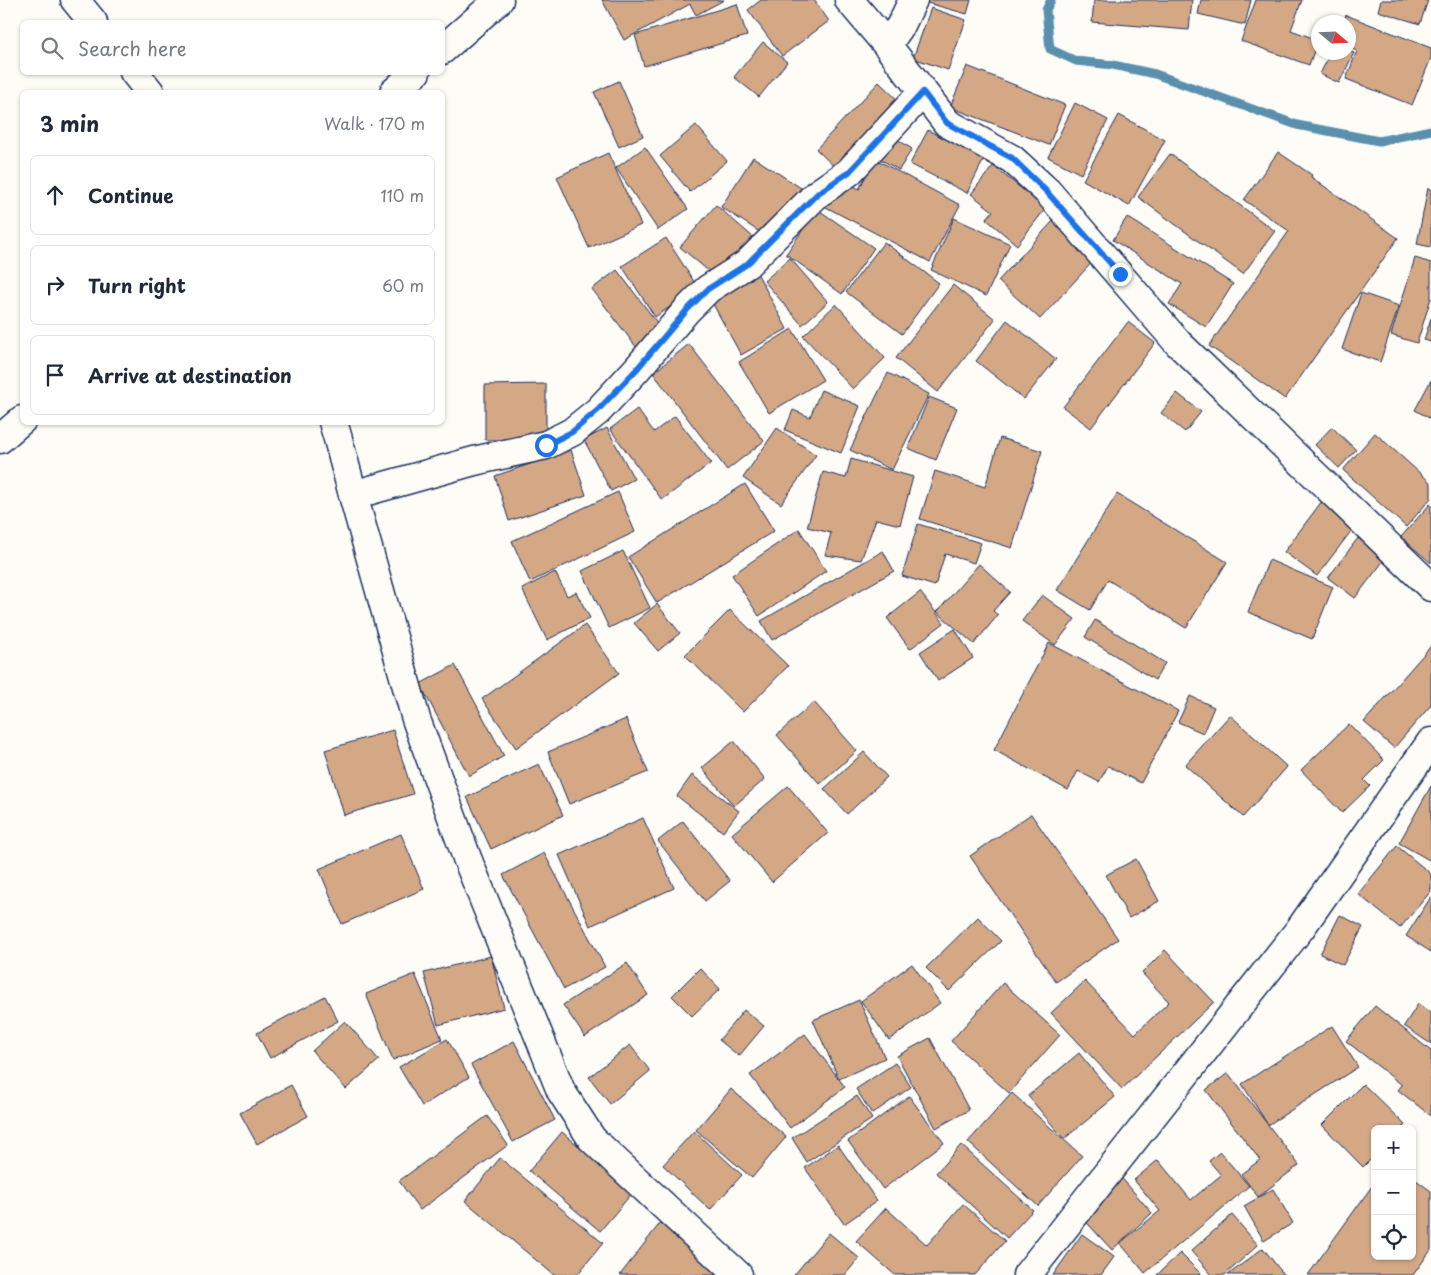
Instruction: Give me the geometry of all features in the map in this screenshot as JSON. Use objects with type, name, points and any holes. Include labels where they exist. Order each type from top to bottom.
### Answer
[{"type":"street","points":[[75,0],[91,20]]},
{"type":"street","points":[[445,47],[499,0]]},
{"type":"street","points":[[849,0],[887,45],[947,123],[1012,158],[1046,191],[1178,343],[1431,587]]},
{"type":"street","points":[[887,45],[901,25],[913,0]]},
{"type":"street","points":[[136,75],[148,90]]},
{"type":"street","points":[[396,90],[413,75]]},
{"type":"street","points":[[353,495],[474,461],[546,445],[572,432],[598,410],[708,289],[747,264],[817,194],[849,172],[923,92]]},
{"type":"street","points":[[0,439],[20,422]]},
{"type":"street","points":[[334,425],[416,719],[467,858],[561,1091],[592,1139],[738,1275]]},
{"type":"street","points":[[1027,1275],[1300,929],[1431,742]]},
{"type":"building","points":[[602,0],[724,0],[696,15],[690,4],[624,40]]},
{"type":"building","points":[[761,0],[814,0],[829,21],[782,56],[748,10]]},
{"type":"building","points":[[924,0],[971,0],[967,14],[924,2]]},
{"type":"building","points":[[1094,0],[1192,0],[1189,30],[1092,22]]},
{"type":"building","points":[[1201,0],[1251,0],[1245,25],[1198,14]]},
{"type":"building","points":[[1256,0],[1302,0],[1291,30],[1311,37],[1311,59],[1309,65],[1241,41]]},
{"type":"building","points":[[1381,0],[1428,0],[1420,24],[1378,11]]},
{"type":"building","points":[[737,4],[747,36],[644,66],[635,35]]},
{"type":"building","points":[[931,8],[966,20],[948,70],[913,58]]},
{"type":"building","points":[[1356,19],[1431,48],[1431,58],[1412,105],[1346,79],[1353,60],[1356,60]]},
{"type":"building","points":[[763,42],[787,62],[759,97],[734,77]]},
{"type":"building","points":[[1327,60],[1350,60],[1339,83],[1320,74]]},
{"type":"building","points":[[967,66],[1065,105],[1049,145],[950,107]]},
{"type":"building","points":[[619,81],[643,136],[619,147],[594,92]]},
{"type":"building","points":[[879,82],[906,108],[842,174],[816,149]]},
{"type":"building","points":[[1075,103],[1108,120],[1081,174],[1048,157]]},
{"type":"building","points":[[1119,115],[1165,140],[1129,206],[1083,180]]},
{"type":"building","points":[[696,125],[727,161],[690,192],[660,156]]},
{"type":"building","points":[[928,130],[984,159],[967,193],[910,164]]},
{"type":"building","points":[[894,137],[912,149],[899,170],[880,159]]},
{"type":"building","points":[[645,147],[688,209],[658,230],[616,168]]},
{"type":"building","points":[[1278,152],[1398,238],[1285,399],[1209,346],[1289,231],[1244,200]]},
{"type":"building","points":[[608,153],[641,225],[589,248],[557,177]]},
{"type":"building","points":[[1170,154],[1275,231],[1243,274],[1138,197]]},
{"type":"building","points":[[753,157],[801,188],[769,238],[721,207]]},
{"type":"building","points":[[875,159],[960,205],[930,262],[824,206],[846,182],[859,189]]},
{"type":"building","points":[[993,166],[1046,208],[1017,245],[986,219],[993,211],[971,194]]},
{"type":"building","points":[[1428,188],[1431,189],[1431,247],[1417,244]]},
{"type":"building","points":[[716,205],[754,238],[718,279],[680,247]]},
{"type":"building","points":[[817,209],[874,248],[842,294],[786,254]]},
{"type":"building","points":[[1127,217],[1233,284],[1206,327],[1169,304],[1182,284],[1113,240]]},
{"type":"building","points":[[954,218],[1010,244],[986,296],[931,270]]},
{"type":"building","points":[[1054,220],[1096,258],[1040,319],[998,281]]},
{"type":"building","points":[[666,238],[698,288],[655,317],[622,266]]},
{"type":"building","points":[[884,242],[939,283],[902,334],[846,292]]},
{"type":"building","points":[[790,258],[828,302],[802,325],[764,281]]},
{"type":"building","points":[[1415,258],[1431,263],[1431,298],[1417,343],[1391,335]]},
{"type":"building","points":[[755,269],[787,329],[741,355],[708,295]]},
{"type":"building","points":[[617,270],[662,329],[637,348],[592,289]]},
{"type":"building","points":[[953,285],[995,319],[938,392],[896,358]]},
{"type":"building","points":[[1361,293],[1399,306],[1380,362],[1342,349]]},
{"type":"building","points":[[836,304],[885,358],[853,389],[803,336]]},
{"type":"building","points":[[1431,318],[1431,342],[1424,340]]},
{"type":"building","points":[[1007,320],[1056,359],[1024,399],[976,361]]},
{"type":"building","points":[[1128,322],[1155,343],[1091,428],[1063,407]]},
{"type":"building","points":[[792,329],[823,380],[769,413],[739,362]]},
{"type":"building","points":[[689,344],[764,441],[727,470],[653,373]]},
{"type":"building","points":[[888,373],[929,394],[892,470],[850,450]]},
{"type":"building","points":[[1431,380],[1431,419],[1415,410]]},
{"type":"building","points":[[546,384],[546,439],[485,440],[485,385]]},
{"type":"building","points":[[821,390],[860,406],[841,453],[785,430],[793,410],[810,417]]},
{"type":"building","points":[[1177,393],[1201,412],[1185,432],[1161,413]]},
{"type":"building","points":[[929,397],[957,408],[936,460],[908,448]]},
{"type":"building","points":[[637,409],[654,432],[675,416],[711,463],[662,500],[610,429]]},
{"type":"building","points":[[1332,427],[1356,450],[1339,468],[1315,445]]},
{"type":"building","points":[[607,428],[634,479],[611,491],[584,440]]},
{"type":"building","points":[[777,428],[816,455],[781,504],[743,478]]},
{"type":"building","points":[[1375,433],[1431,483],[1431,498],[1406,527],[1343,470]]},
{"type":"building","points":[[1000,438],[1042,451],[1012,548],[920,519],[935,471],[985,487]]},
{"type":"building","points":[[571,450],[586,495],[509,521],[495,476]]},
{"type":"building","points":[[851,459],[913,477],[900,525],[876,519],[861,560],[825,555],[831,533],[807,527],[823,472],[846,478]]},
{"type":"building","points":[[745,484],[774,531],[657,603],[628,557]]},
{"type":"building","points":[[618,492],[635,532],[530,582],[512,541]]},
{"type":"building","points":[[1117,494],[1227,562],[1186,628],[1108,580],[1090,610],[1057,590]]},
{"type":"building","points":[[1322,501],[1355,526],[1317,576],[1284,552]]},
{"type":"building","points":[[1431,505],[1431,563],[1401,537]]},
{"type":"building","points":[[918,524],[981,543],[974,563],[945,554],[935,586],[902,576]]},
{"type":"building","points":[[799,529],[826,571],[759,616],[732,575]]},
{"type":"building","points":[[1358,538],[1385,559],[1355,598],[1328,578]]},
{"type":"building","points":[[623,551],[650,608],[609,628],[582,571]]},
{"type":"building","points":[[883,551],[894,571],[772,640],[761,621]]},
{"type":"building","points":[[1269,560],[1333,587],[1312,639],[1248,612]]},
{"type":"building","points":[[979,564],[1010,592],[993,611],[998,615],[974,644],[937,612]]},
{"type":"building","points":[[555,572],[567,596],[576,592],[590,618],[547,640],[522,589]]},
{"type":"building","points":[[920,592],[944,623],[910,649],[887,618]]},
{"type":"building","points":[[1042,595],[1075,619],[1055,645],[1022,621]]},
{"type":"building","points":[[657,604],[680,633],[658,651],[634,623]]},
{"type":"building","points":[[730,610],[788,666],[743,712],[685,655]]},
{"type":"building","points":[[1095,620],[1165,663],[1155,680],[1085,637]]},
{"type":"building","points":[[585,625],[619,673],[516,748],[482,699]]},
{"type":"building","points":[[955,629],[973,658],[938,681],[920,652]]},
{"type":"building","points":[[1049,643],[1178,711],[1141,783],[1108,766],[1099,782],[1078,771],[1068,790],[994,750]]},
{"type":"building","points":[[1431,646],[1431,705],[1394,748],[1364,722]]},
{"type":"building","points":[[455,665],[504,756],[469,776],[420,684]]},
{"type":"building","points":[[1190,696],[1214,707],[1203,733],[1178,722]]},
{"type":"building","points":[[814,702],[857,751],[820,784],[777,735]]},
{"type":"building","points":[[1230,715],[1287,767],[1243,817],[1185,765]]},
{"type":"building","points":[[626,719],[648,772],[569,804],[548,752]]},
{"type":"building","points":[[1349,724],[1384,760],[1364,780],[1370,786],[1342,813],[1301,770]]},
{"type":"building","points":[[393,730],[413,794],[344,815],[325,750]]},
{"type":"building","points":[[734,741],[765,779],[734,806],[702,768]]},
{"type":"building","points":[[864,752],[887,777],[847,814],[824,789]]},
{"type":"building","points":[[539,764],[563,815],[491,849],[467,797]]},
{"type":"building","points":[[692,775],[739,811],[723,832],[677,796]]},
{"type":"building","points":[[788,786],[828,833],[772,882],[732,834]]},
{"type":"building","points":[[1431,786],[1431,861],[1399,843]]},
{"type":"building","points":[[1031,814],[1118,939],[1056,982],[970,856]]},
{"type":"building","points":[[643,818],[674,888],[590,926],[559,855]]},
{"type":"building","points":[[683,821],[730,881],[705,901],[658,841]]},
{"type":"building","points":[[401,834],[424,889],[342,924],[319,869]]},
{"type":"building","points":[[1397,846],[1431,874],[1431,891],[1400,928],[1358,894]]},
{"type":"building","points":[[544,853],[605,967],[564,989],[503,875]]},
{"type":"building","points":[[1136,859],[1159,901],[1129,918],[1106,875]]},
{"type":"building","points":[[1431,897],[1431,952],[1406,936]]},
{"type":"building","points":[[1340,915],[1363,927],[1343,965],[1320,954]]},
{"type":"building","points":[[978,917],[1001,941],[949,991],[926,968]]},
{"type":"building","points":[[1165,950],[1214,1002],[1122,1089],[1051,1013],[1085,981],[1135,1034],[1169,1002],[1142,973]]},
{"type":"building","points":[[491,956],[504,1008],[438,1025],[424,973]]},
{"type":"building","points":[[627,963],[648,995],[585,1037],[563,1005]]},
{"type":"building","points":[[912,964],[940,1003],[889,1040],[861,1001]]},
{"type":"building","points":[[700,968],[720,989],[692,1016],[672,996]]},
{"type":"building","points":[[415,974],[442,1039],[393,1060],[366,994]]},
{"type":"building","points":[[1003,983],[1060,1035],[1009,1093],[951,1041]]},
{"type":"building","points":[[325,996],[338,1021],[270,1058],[257,1033]]},
{"type":"building","points":[[859,1000],[885,1058],[839,1079],[813,1020]]},
{"type":"building","points":[[1418,1004],[1431,1013],[1431,1044],[1404,1026]]},
{"type":"building","points":[[1375,1006],[1431,1051],[1431,1116],[1398,1090],[1402,1085],[1346,1041]]},
{"type":"building","points":[[744,1010],[764,1026],[739,1056],[719,1040]]},
{"type":"building","points":[[345,1021],[379,1060],[346,1089],[312,1051]]},
{"type":"building","points":[[1332,1026],[1358,1067],[1268,1125],[1242,1084]]},
{"type":"building","points":[[805,1034],[845,1087],[790,1128],[750,1075]]},
{"type":"building","points":[[930,1038],[969,1110],[936,1128],[897,1056]]},
{"type":"building","points":[[447,1039],[469,1077],[422,1106],[399,1067]]},
{"type":"building","points":[[514,1041],[555,1120],[513,1142],[471,1065]]},
{"type":"building","points":[[630,1045],[650,1071],[610,1104],[589,1077]]},
{"type":"building","points":[[1079,1053],[1115,1097],[1064,1139],[1028,1096]]},
{"type":"building","points":[[895,1063],[911,1087],[872,1114],[856,1089]]},
{"type":"building","points":[[1228,1073],[1299,1165],[1258,1197],[1241,1174],[1260,1160],[1206,1090]]},
{"type":"building","points":[[1363,1084],[1405,1125],[1371,1125],[1371,1159],[1363,1167],[1322,1125]]},
{"type":"building","points":[[291,1085],[308,1116],[257,1144],[240,1113]]},
{"type":"building","points":[[731,1089],[786,1137],[752,1178],[696,1130]]},
{"type":"building","points":[[1012,1093],[1082,1156],[1038,1206],[968,1142]]},
{"type":"building","points":[[857,1096],[872,1119],[807,1162],[792,1138]]},
{"type":"building","points":[[909,1096],[944,1143],[883,1189],[848,1141]]},
{"type":"building","points":[[487,1116],[508,1145],[420,1210],[399,1181]]},
{"type":"building","points":[[694,1131],[742,1175],[710,1210],[663,1165]]},
{"type":"building","points":[[562,1132],[633,1192],[600,1231],[529,1171]]},
{"type":"building","points":[[838,1145],[877,1201],[844,1224],[805,1168]]},
{"type":"building","points":[[961,1145],[1033,1210],[1007,1238],[936,1173]]},
{"type":"building","points":[[1220,1152],[1249,1186],[1145,1273],[1120,1243],[1160,1211],[1134,1180],[1158,1160],[1191,1200],[1221,1175],[1209,1161]]},
{"type":"building","points":[[500,1158],[603,1243],[577,1275],[554,1275],[465,1201]]},
{"type":"building","points":[[1119,1175],[1152,1213],[1112,1250],[1078,1213]]},
{"type":"building","points":[[1416,1180],[1431,1191],[1431,1250],[1413,1275],[1308,1275],[1371,1188],[1371,1260],[1416,1260]]},
{"type":"building","points":[[1273,1189],[1293,1223],[1264,1241],[1244,1206]]},
{"type":"building","points":[[963,1204],[1005,1241],[975,1275],[895,1275],[856,1241],[886,1208],[927,1245]]},
{"type":"building","points":[[1232,1215],[1258,1245],[1225,1275],[1212,1275],[1191,1251]]},
{"type":"building","points":[[661,1222],[697,1250],[726,1275],[620,1275]]},
{"type":"building","points":[[829,1233],[859,1258],[845,1275],[794,1275]]},
{"type":"building","points":[[1082,1234],[1114,1257],[1101,1275],[1053,1275]]},
{"type":"building","points":[[1263,1248],[1284,1275],[1228,1275]]},
{"type":"building","points":[[1180,1253],[1202,1275],[1157,1275]]},
{"type":"waterway","points":[[1051,0],[1046,10],[1050,49],[1076,61],[1113,65],[1155,74],[1297,125],[1379,141],[1431,130]]},
{"type":"route","points":[[546,445],[572,432],[598,410],[708,289],[747,264],[817,194],[849,172],[923,92],[947,123],[1012,158],[1046,191],[1120,274]]}]
